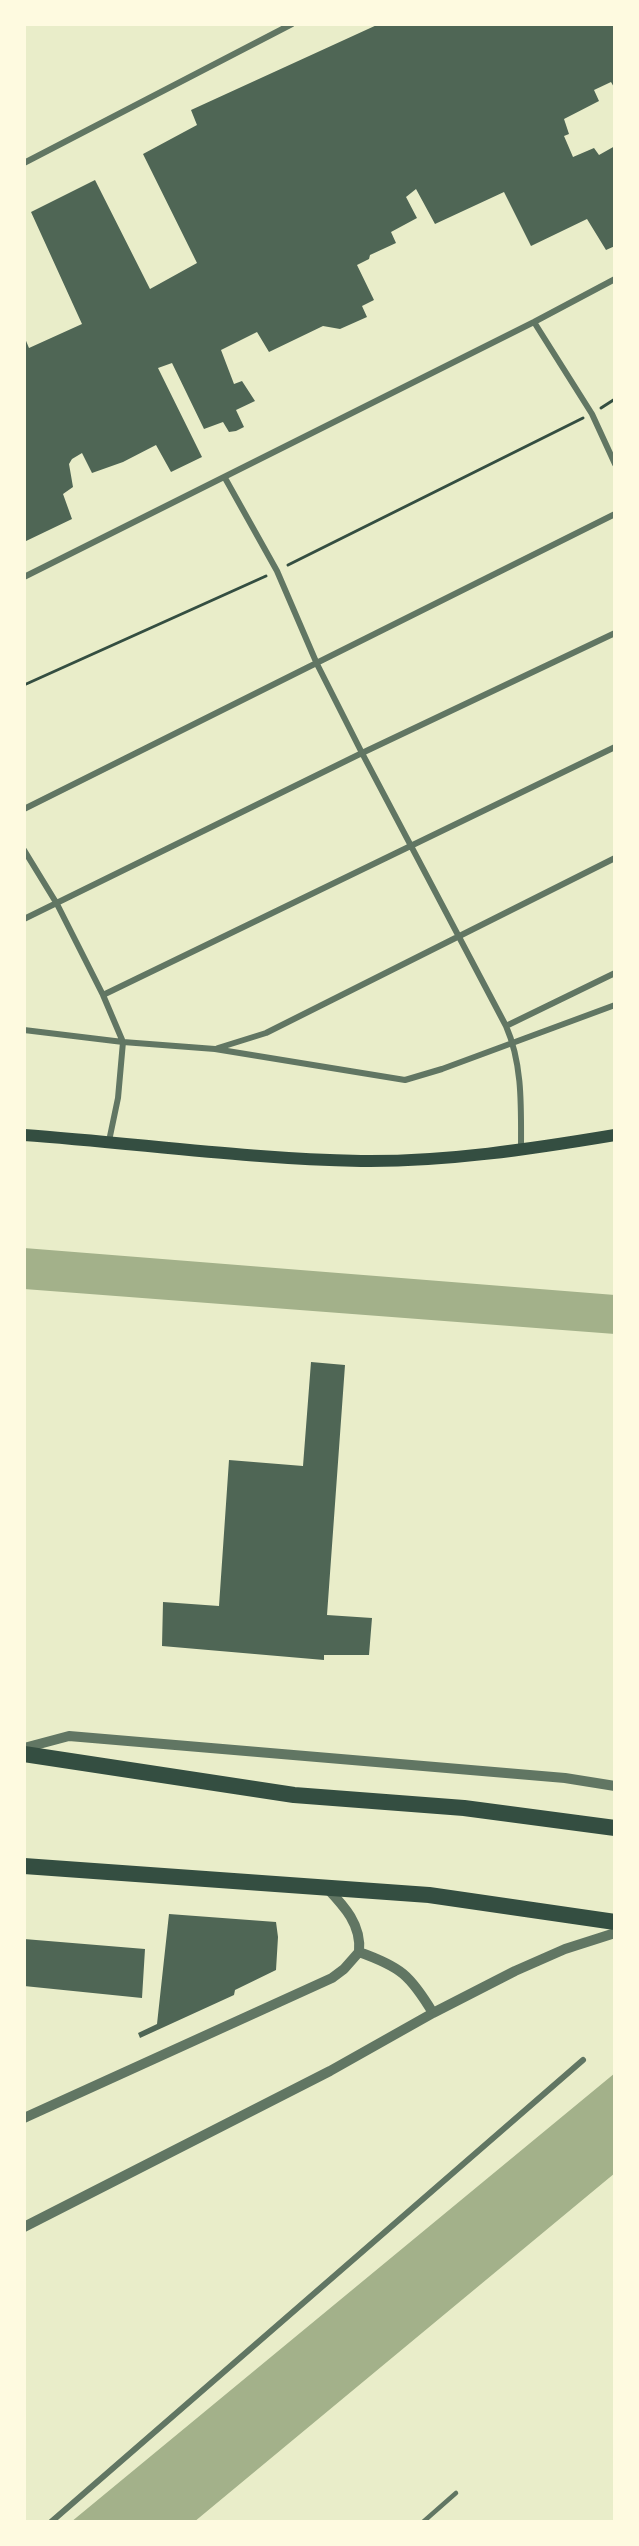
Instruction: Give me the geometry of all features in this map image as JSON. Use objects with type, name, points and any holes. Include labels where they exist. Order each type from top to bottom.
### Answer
[{"type":"highway","points":[[24,1754],[294,1795],[464,1808],[615,1828]]},
{"type":"highway","points":[[24,1866],[429,1895],[615,1922]]},
{"type":"main road","points":[[24,1135],[277,1157],[362,1161],[456,1157],[615,1136]]},
{"type":"street","points":[[24,163],[292,24]]},
{"type":"street","points":[[24,577],[225,478],[615,279]]},
{"type":"street","points":[[534,322],[592,414],[615,464]]},
{"type":"street","points":[[225,478],[277,571],[317,664],[514,1043],[521,1090],[521,1150]]},
{"type":"street","points":[[24,808],[615,514]]},
{"type":"street","points":[[24,919],[362,753],[615,633]]},
{"type":"street","points":[[103,995],[615,747]]},
{"type":"street","points":[[24,850],[57,904],[103,995],[123,1042],[118,1098],[110,1141]]},
{"type":"street","points":[[215,1049],[266,1033],[615,858]]},
{"type":"street","points":[[506,1026],[615,973]]},
{"type":"street","points":[[24,1030],[123,1042],[215,1049],[405,1080],[514,1043],[615,1005]]},
{"type":"street","points":[[24,1748],[69,1736],[565,1778],[615,1786]]},
{"type":"street","points":[[24,2118],[332,1978],[344,1969],[360,1952],[360,1944],[355,1924],[346,1908],[325,1886]]},
{"type":"street","points":[[24,2227],[330,2071],[433,2013],[515,1971],[565,1950],[615,1933]]},
{"type":"street","points":[[360,1952],[390,1963],[403,1971],[433,2013]]},
{"type":"street","points":[[51,2522],[583,2060]]},
{"type":"lane","points":[[423,2522],[456,2493]]},
{"type":"path","points":[[24,685],[277,571],[592,414],[615,399]]},
{"type":"shaded area","points":[[24,1248],[615,1295],[615,1334],[24,1289]]},
{"type":"shaded area","points":[[615,2073],[615,2173],[194,2522],[71,2522]]},
{"type":"building","points":[[379,24],[615,24],[615,89],[611,82],[594,90],[599,101],[564,119],[569,134],[564,136],[573,157],[594,148],[599,155],[615,146],[615,246],[606,250],[587,219],[531,246],[504,192],[435,224],[416,189],[406,197],[417,218],[391,232],[396,243],[370,255],[369,259],[357,265],[374,300],[362,306],[367,317],[340,329],[323,326],[269,352],[257,332],[221,350],[234,384],[242,381],[255,401],[236,410],[244,427],[236,431],[229,432],[223,422],[204,429],[172,363],[158,368],[202,457],[171,472],[156,445],[123,462],[92,473],[82,453],[72,459],[69,464],[73,487],[63,494],[72,519],[24,542],[24,336],[29,348],[82,324],[31,212],[95,180],[150,289],[197,263],[143,154],[197,125],[191,110]]},
{"type":"building","points":[[311,1362],[345,1365],[327,1615],[372,1618],[369,1655],[324,1655],[324,1660],[162,1646],[163,1602],[219,1606],[229,1460],[303,1466]]},
{"type":"building","points":[[169,1914],[276,1922],[278,1937],[276,1970],[235,1990],[234,1995],[140,2038],[138,2033],[157,2024]]},
{"type":"building","points":[[24,1939],[145,1949],[142,1998],[24,1986]]}]
